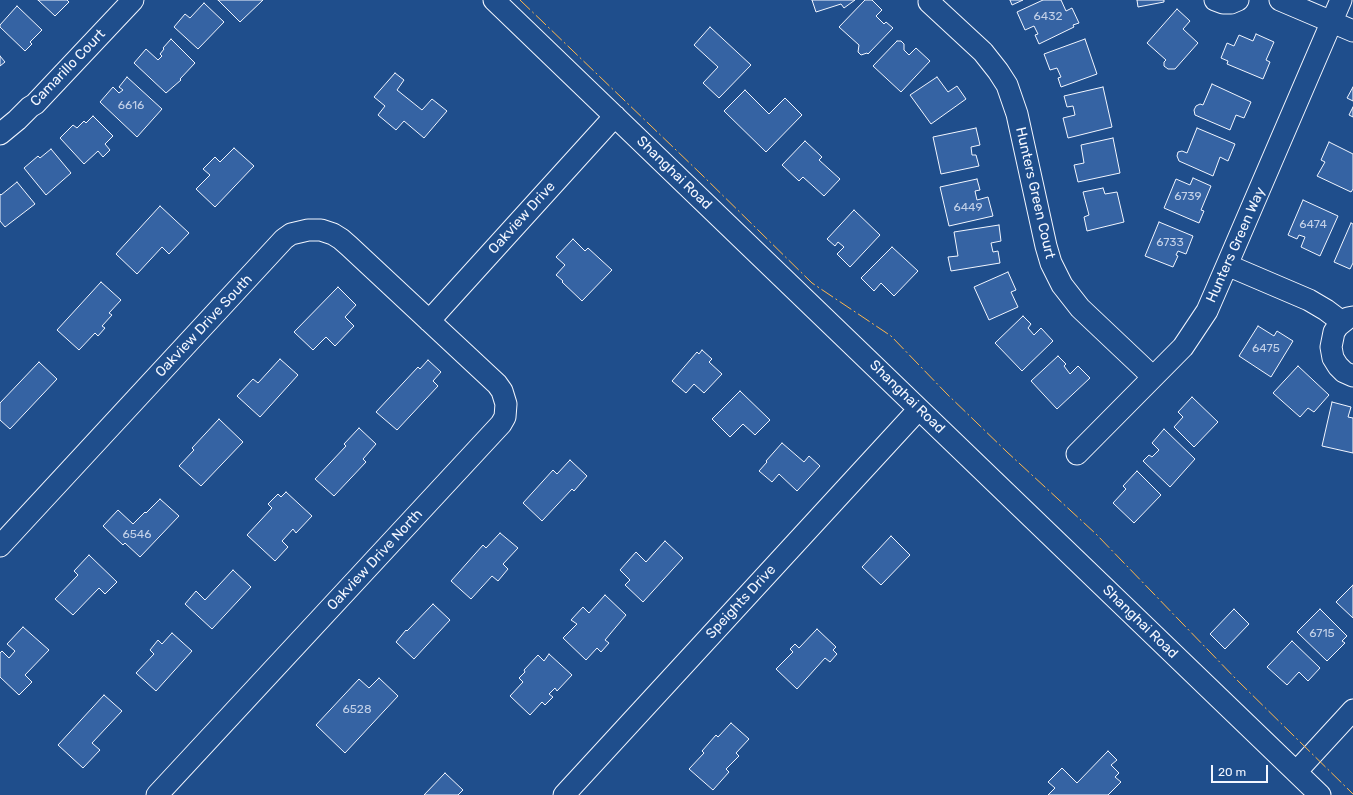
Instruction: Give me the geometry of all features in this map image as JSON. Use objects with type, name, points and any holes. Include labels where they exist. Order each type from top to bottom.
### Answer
[{"type":"street","name":"Camarillo Court","points":[[0,134],[35,104],[133,0]]},
{"type":"street","name":"Shanghai Road","points":[[494,0],[1320,795]]},
{"type":"street","points":[[1215,0],[1224,3],[1231,3],[1238,0]]},
{"type":"street","points":[[1280,0],[1353,30]]},
{"type":"street","name":"Hunters Green Way","points":[[1077,454],[1183,347],[1207,311],[1342,0]]},
{"type":"street","name":"Hunters Green Court","points":[[929,1],[983,52],[1007,85],[1017,114],[1046,246],[1051,263],[1062,285],[1080,308],[1153,378]]},
{"type":"street","name":"Oakview Drive","points":[[429,320],[615,116]]},
{"type":"street","name":"Oakview Drive South","points":[[0,546],[284,239],[291,234],[308,230],[321,230],[337,236],[350,246],[429,320]]},
{"type":"street","points":[[1228,265],[1315,303],[1347,319],[1334,332],[1331,348],[1338,366],[1344,372],[1353,376]]},
{"type":"street","name":"Oakview Drive North","points":[[157,795],[501,424],[505,417],[506,404],[500,387],[429,320]]},
{"type":"street","name":"Speights Drive","points":[[564,795],[919,408]]},
{"type":"street","points":[[1296,772],[1353,710]]},
{"type":"building","points":[[38,0],[67,0],[69,2],[55,16]]},
{"type":"building","points":[[218,0],[263,0],[240,22]]},
{"type":"building","points":[[812,0],[855,0],[844,8],[841,4],[816,12]]},
{"type":"building","points":[[865,0],[872,0],[882,10],[876,16],[884,24],[886,22],[893,28],[868,54],[861,55],[858,52],[859,45],[839,27]]},
{"type":"building","points":[[1010,0],[1023,0],[1012,5]]},
{"type":"building","points":[[1043,0],[1061,0],[1066,11],[1072,8],[1079,23],[1073,25],[1074,27],[1039,44],[1035,35],[1038,34],[1034,26],[1025,30],[1017,12]]},
{"type":"building","points":[[1137,0],[1164,0],[1164,2],[1138,7]]},
{"type":"building","points":[[204,3],[224,22],[198,49],[174,27],[185,14],[190,18]]},
{"type":"building","points":[[17,6],[42,30],[30,42],[32,44],[25,51],[0,27],[0,25]]},
{"type":"building","points":[[1177,9],[1190,21],[1183,29],[1198,43],[1175,69],[1168,69],[1164,66],[1164,62],[1166,60],[1147,43]]},
{"type":"building","points":[[710,27],[751,65],[719,98],[703,83],[718,67],[694,45]]},
{"type":"building","points":[[1256,34],[1274,42],[1266,60],[1270,62],[1263,79],[1227,64],[1228,61],[1221,58],[1227,43],[1234,46],[1239,35],[1253,41]]},
{"type":"building","points":[[171,39],[195,63],[180,79],[181,80],[166,93],[134,63],[146,49],[158,60],[162,56],[160,54],[164,49],[163,48]]},
{"type":"building","points":[[1085,39],[1097,74],[1061,87],[1058,78],[1061,77],[1057,68],[1050,70],[1044,54]]},
{"type":"building","points":[[897,41],[901,41],[904,44],[904,50],[909,55],[916,48],[930,61],[901,92],[873,66]]},
{"type":"building","points":[[0,56],[5,62],[0,66]]},
{"type":"building","points":[[395,73],[404,80],[397,90],[422,110],[432,99],[447,111],[424,138],[404,121],[396,130],[378,115],[385,106],[374,97]]},
{"type":"building","points":[[127,77],[162,109],[137,137],[100,102],[113,87],[119,93],[123,90],[119,87]]},
{"type":"building","points":[[937,77],[948,92],[957,86],[966,99],[931,124],[910,95]]},
{"type":"building","points":[[1212,84],[1251,102],[1244,118],[1236,115],[1230,130],[1195,115],[1194,110],[1196,106],[1200,104],[1203,105]]},
{"type":"building","points":[[1103,87],[1112,127],[1068,138],[1063,118],[1075,115],[1073,106],[1067,107],[1064,96]]},
{"type":"building","points":[[1353,87],[1353,101],[1347,98]]},
{"type":"building","points":[[745,90],[769,114],[785,98],[802,115],[766,152],[724,111]]},
{"type":"building","points":[[1353,107],[1353,117],[1349,115]]},
{"type":"building","points":[[93,116],[113,136],[105,144],[110,150],[103,157],[98,151],[84,164],[60,138],[73,125],[77,128],[84,121],[86,123]]},
{"type":"building","points":[[976,128],[980,145],[971,147],[972,155],[976,155],[979,166],[941,174],[933,137]]},
{"type":"building","points":[[1197,128],[1235,144],[1228,161],[1220,157],[1213,176],[1179,161],[1177,156],[1178,152],[1182,151],[1187,153]]},
{"type":"building","points":[[1113,138],[1120,173],[1078,182],[1074,165],[1084,163],[1081,145]]},
{"type":"building","points":[[805,141],[822,157],[819,160],[840,179],[824,196],[803,177],[799,181],[782,165]]},
{"type":"building","points":[[1329,142],[1353,154],[1353,189],[1351,192],[1317,176],[1325,162],[1321,160]]},
{"type":"building","points":[[234,148],[254,166],[215,207],[196,189],[210,175],[203,169],[215,157],[220,162]]},
{"type":"building","points":[[51,149],[71,173],[46,195],[24,168],[38,156],[40,158]]},
{"type":"building","points":[[1193,178],[1211,186],[1201,210],[1204,211],[1199,223],[1164,208],[1176,179],[1190,185]]},
{"type":"building","points":[[977,179],[980,190],[975,191],[977,200],[988,197],[993,216],[949,226],[940,187]]},
{"type":"building","points":[[17,182],[35,204],[5,227],[0,221],[0,194],[1,195]]},
{"type":"building","points":[[1103,188],[1105,194],[1117,192],[1124,222],[1087,231],[1084,217],[1089,215],[1083,192]]},
{"type":"building","points":[[1303,200],[1338,216],[1320,256],[1301,247],[1305,237],[1299,235],[1297,239],[1288,235]]},
{"type":"building","points":[[160,206],[189,233],[169,254],[162,247],[137,274],[116,254]]},
{"type":"building","points":[[854,210],[880,235],[850,267],[837,254],[844,247],[838,242],[835,246],[827,239]]},
{"type":"building","points":[[1159,222],[1193,236],[1186,254],[1178,251],[1176,255],[1178,256],[1173,267],[1145,256]]},
{"type":"building","points":[[1351,223],[1353,224],[1353,263],[1350,269],[1334,262]]},
{"type":"building","points":[[999,225],[1001,241],[991,243],[993,252],[998,251],[1000,263],[951,271],[948,257],[958,256],[954,232]]},
{"type":"building","points":[[573,239],[585,251],[588,248],[612,270],[582,301],[556,275],[565,265],[556,257]]},
{"type":"building","points":[[892,247],[918,271],[894,296],[881,283],[874,291],[861,278]]},
{"type":"building","points":[[1008,272],[1016,290],[1011,292],[1018,307],[989,320],[974,287]]},
{"type":"building","points":[[101,282],[121,300],[109,313],[112,315],[102,326],[105,328],[98,336],[95,333],[79,350],[57,330]]},
{"type":"building","points":[[338,287],[356,305],[345,317],[354,326],[335,346],[326,337],[313,350],[294,332]]},
{"type":"building","points":[[1023,316],[1031,324],[1028,328],[1034,335],[1041,328],[1053,341],[1022,371],[995,343]]},
{"type":"building","points":[[1258,326],[1274,336],[1277,331],[1293,341],[1271,377],[1239,356]]},
{"type":"building","points":[[702,350],[712,359],[709,362],[722,374],[704,393],[694,384],[686,393],[672,381],[697,352],[699,354]]},
{"type":"building","points":[[1058,356],[1066,364],[1064,366],[1070,374],[1078,366],[1090,378],[1057,409],[1031,381]]},
{"type":"building","points":[[280,359],[298,375],[260,417],[237,396],[253,379],[258,383]]},
{"type":"building","points":[[428,360],[441,372],[433,381],[438,386],[397,430],[376,412],[418,367],[420,369]]},
{"type":"building","points":[[39,362],[57,379],[10,429],[0,420],[0,403]]},
{"type":"building","points":[[1298,366],[1329,395],[1314,412],[1308,408],[1300,417],[1273,393]]},
{"type":"building","points":[[740,391],[770,420],[755,435],[743,424],[730,437],[712,419]]},
{"type":"building","points":[[1192,397],[1218,422],[1194,447],[1174,427],[1183,417],[1178,412]]},
{"type":"building","points":[[1332,402],[1351,407],[1348,417],[1353,418],[1353,453],[1322,446]]},
{"type":"building","points":[[219,419],[243,442],[201,486],[179,466],[194,450],[192,448]]},
{"type":"building","points":[[359,428],[376,444],[363,459],[366,462],[334,496],[315,479],[346,446],[344,444]]},
{"type":"building","points":[[1164,429],[1195,459],[1170,487],[1143,461],[1149,455],[1152,457],[1159,450],[1152,443]]},
{"type":"building","points":[[782,443],[804,462],[809,456],[820,466],[797,491],[779,474],[772,482],[759,471]]},
{"type":"building","points":[[570,460],[587,476],[574,491],[572,489],[542,521],[523,503],[553,470],[557,474]]},
{"type":"building","points":[[1137,471],[1161,495],[1134,523],[1113,503],[1126,489],[1123,486]]},
{"type":"building","points":[[286,492],[312,516],[296,533],[293,529],[282,541],[288,547],[275,561],[247,535],[272,508],[268,504],[278,494],[281,497]]},
{"type":"building","points":[[160,499],[179,516],[140,557],[125,543],[123,545],[103,526],[118,510],[133,524]]},
{"type":"building","points":[[500,533],[518,548],[503,564],[508,569],[498,581],[492,576],[471,599],[451,581],[483,545],[486,548]]},
{"type":"building","points":[[891,536],[910,555],[881,585],[862,567]]},
{"type":"building","points":[[665,541],[683,558],[643,602],[625,585],[630,580],[620,570],[636,552],[646,562]]},
{"type":"building","points":[[89,555],[117,582],[105,594],[99,588],[73,615],[55,599],[78,575],[74,571]]},
{"type":"building","points":[[233,570],[251,587],[212,629],[185,604],[196,591],[205,600]]},
{"type":"building","points":[[1353,585],[1353,618],[1336,602]]},
{"type":"building","points":[[605,595],[626,615],[605,640],[609,643],[601,652],[597,648],[586,660],[563,638],[577,624],[571,620],[583,607],[589,613]]},
{"type":"building","points":[[433,604],[450,620],[414,659],[396,642],[406,630],[407,631]]},
{"type":"building","points":[[1234,609],[1249,624],[1225,649],[1210,634]]},
{"type":"building","points":[[1320,609],[1347,636],[1342,641],[1345,643],[1327,661],[1297,632]]},
{"type":"building","points":[[23,627],[49,650],[25,675],[32,682],[19,695],[0,677],[0,653],[2,651],[9,658],[15,651],[7,644]]},
{"type":"building","points":[[817,629],[836,647],[833,650],[837,654],[830,662],[825,658],[797,689],[776,669],[793,652],[790,649],[795,644],[799,648]]},
{"type":"building","points":[[172,633],[192,651],[156,691],[136,673],[154,654],[150,650],[158,640],[162,644]]},
{"type":"building","points":[[1292,641],[1320,668],[1308,681],[1299,672],[1287,685],[1267,667]]},
{"type":"building","points":[[549,654],[572,675],[557,691],[555,688],[549,694],[553,697],[545,705],[542,702],[530,715],[510,696],[523,682],[519,678],[525,672],[524,670],[538,655],[544,661]]},
{"type":"building","points":[[379,678],[398,696],[345,753],[316,725],[359,679],[369,688]]},
{"type":"building","points":[[104,695],[122,711],[92,743],[100,750],[83,768],[58,745]]},
{"type":"building","points":[[731,723],[749,739],[736,753],[739,756],[726,769],[729,772],[713,790],[689,769],[704,753],[702,751],[716,735],[718,737]]},
{"type":"building","points":[[1108,751],[1117,760],[1111,765],[1119,773],[1115,777],[1121,782],[1108,795],[1048,795],[1055,788],[1048,782],[1062,768],[1077,783]]},
{"type":"building","points":[[445,773],[463,790],[458,795],[424,795]]},
{"type":"power","points":[[520,0],[812,283],[891,336],[947,394],[1007,452],[1096,534],[1237,680],[1353,794]]}]
